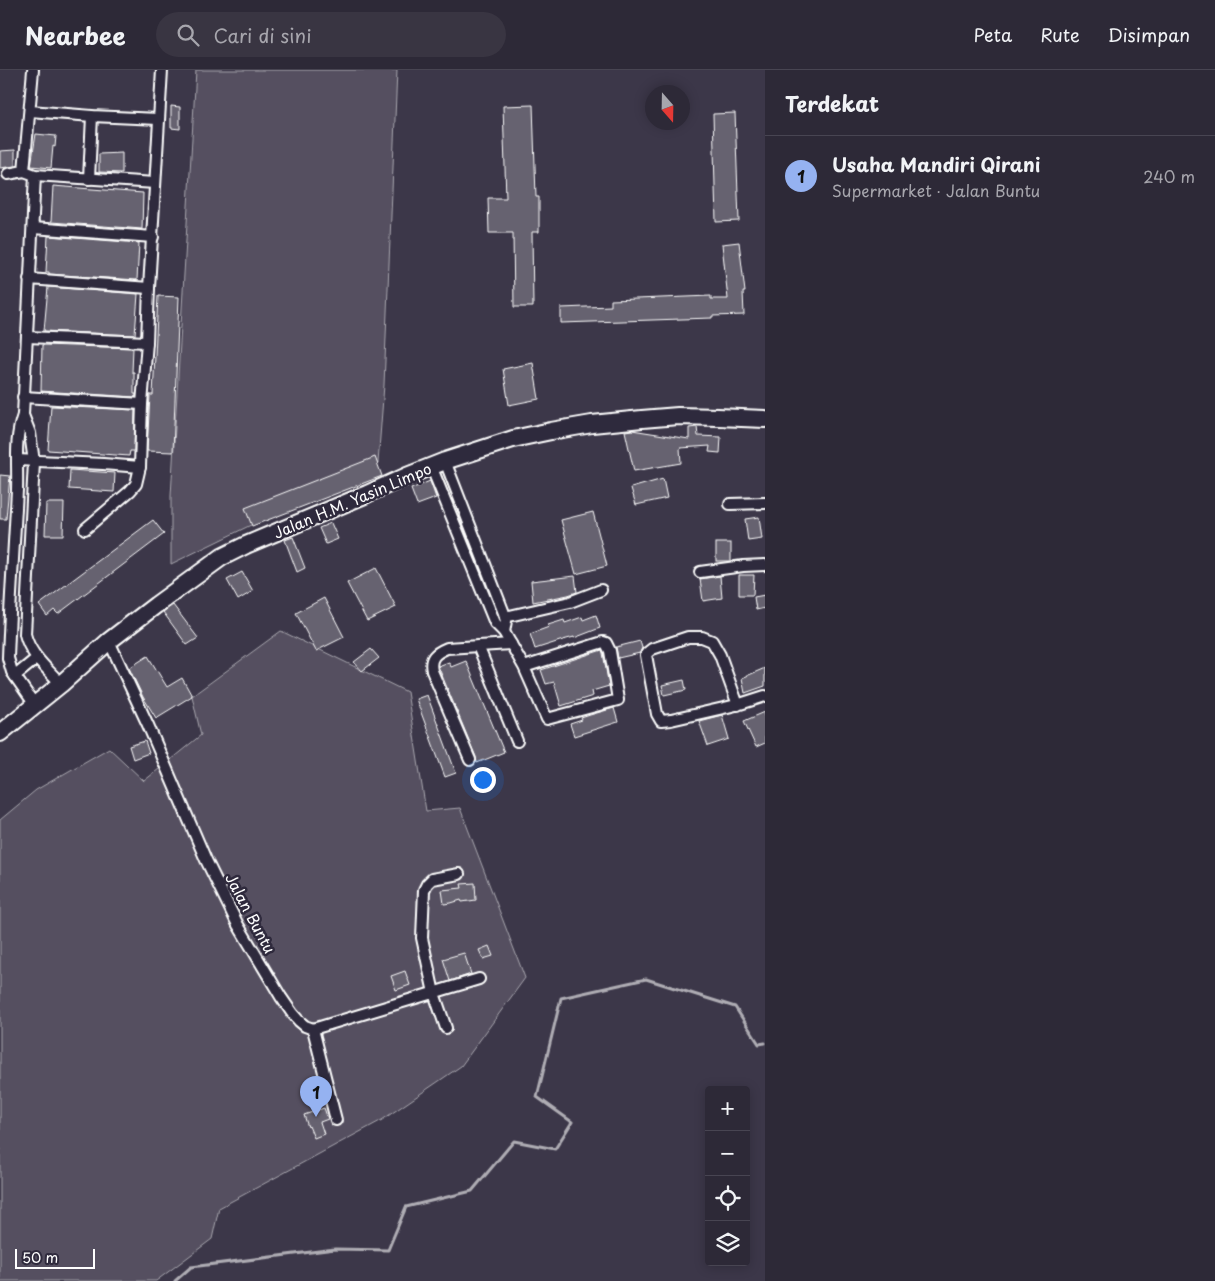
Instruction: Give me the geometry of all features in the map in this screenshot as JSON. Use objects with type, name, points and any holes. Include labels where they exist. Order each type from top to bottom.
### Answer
[{"type":"main road","name":"Jalan H.M. Yasin Limpo","points":[[0,733],[61,684],[109,641],[222,557],[246,545],[438,464],[513,439],[592,424],[678,416],[765,419]]},
{"type":"street","points":[[24,171],[33,70]]},
{"type":"street","points":[[85,528],[130,491],[136,484],[140,467],[162,70]]},
{"type":"street","points":[[30,111],[158,119]]},
{"type":"street","points":[[89,179],[92,116]]},
{"type":"street","points":[[8,174],[24,171],[35,175],[155,183]]},
{"type":"street","points":[[35,175],[22,415],[18,434],[8,658],[15,676],[35,705]]},
{"type":"street","points":[[32,228],[153,237]]},
{"type":"street","points":[[29,278],[149,288]]},
{"type":"street","points":[[27,336],[147,342]]},
{"type":"street","points":[[23,397],[142,404]]},
{"type":"street","points":[[22,415],[30,433],[34,462],[25,634],[30,649],[61,684]]},
{"type":"street","points":[[17,460],[140,467]]},
{"type":"street","points":[[438,464],[485,561],[505,617],[504,632]]},
{"type":"street","points":[[438,464],[495,623],[504,632],[524,667],[547,719],[618,700],[610,651],[603,642],[524,667]]},
{"type":"street","points":[[17,484],[33,484]]},
{"type":"street","points":[[730,504],[765,503]]},
{"type":"street","points":[[700,572],[765,565]]},
{"type":"street","points":[[505,617],[570,602],[601,590]]},
{"type":"street","points":[[738,704],[720,655],[712,641],[688,637],[652,649],[646,653],[657,714],[661,721],[738,704],[765,696]]},
{"type":"street","name":"Jalan Buntu","points":[[109,641],[148,725],[206,860],[238,925],[292,1012],[305,1026],[313,1028]]},
{"type":"street","points":[[470,760],[430,666],[431,659],[435,654],[447,648],[511,644]]},
{"type":"street","points":[[478,646],[517,740]]},
{"type":"street","points":[[15,676],[37,658]]},
{"type":"street","points":[[446,1028],[434,993],[422,938],[424,890],[432,879],[459,874]]},
{"type":"street","points":[[336,1120],[313,1028],[479,979]]},
{"type":"shaded area","points":[[196,70],[397,70],[384,385],[378,463],[171,564],[171,496]]},
{"type":"shaded area","points":[[281,631],[407,692],[426,811],[460,808],[525,978],[461,1066],[382,1120],[219,1208],[212,1239],[156,1281],[0,1281],[0,820],[36,790],[109,748],[144,781],[201,735],[192,696]]},
{"type":"building","points":[[533,105],[536,197],[539,197],[539,232],[532,232],[533,307],[514,307],[513,233],[489,233],[488,198],[506,198],[503,106]]},
{"type":"building","points":[[171,106],[180,107],[180,129],[171,128]]},
{"type":"building","points":[[735,113],[739,221],[716,222],[713,114]]},
{"type":"building","points":[[36,134],[56,136],[51,168],[31,166]]},
{"type":"building","points":[[15,150],[15,166],[0,168],[0,151]]},
{"type":"building","points":[[122,153],[122,173],[99,172],[99,154]]},
{"type":"building","points":[[53,186],[143,193],[142,229],[51,222]]},
{"type":"building","points":[[48,236],[139,243],[137,280],[49,274],[49,272],[46,272]]},
{"type":"building","points":[[739,242],[745,292],[743,292],[744,315],[712,316],[712,318],[561,323],[561,308],[611,306],[611,300],[711,296],[711,299],[728,299],[722,244]]},
{"type":"building","points":[[48,287],[138,294],[135,335],[44,331]]},
{"type":"building","points":[[158,296],[179,297],[173,452],[147,451],[150,395],[153,395]]},
{"type":"building","points":[[42,345],[133,348],[132,372],[134,372],[134,394],[136,394],[136,397],[41,391]]},
{"type":"building","points":[[533,363],[539,399],[509,405],[503,369]]},
{"type":"building","points":[[51,406],[135,410],[134,451],[130,451],[129,456],[48,450]]},
{"type":"building","points":[[697,427],[698,436],[721,437],[720,453],[709,452],[710,446],[680,448],[681,463],[634,471],[625,431],[632,430],[689,439],[689,428]]},
{"type":"building","points":[[375,457],[382,476],[252,526],[245,508]]},
{"type":"building","points":[[70,470],[115,473],[114,492],[69,489]]},
{"type":"building","points":[[0,475],[10,476],[6,519],[0,519]]},
{"type":"building","points":[[663,479],[667,498],[636,505],[631,488]]},
{"type":"building","points":[[430,481],[436,498],[417,505],[411,489]]},
{"type":"building","points":[[46,503],[64,503],[63,535],[45,535]]},
{"type":"building","points":[[593,512],[607,566],[576,574],[561,520]]},
{"type":"building","points":[[759,517],[762,539],[748,541],[745,519]]},
{"type":"building","points":[[153,520],[164,534],[58,614],[54,610],[47,616],[39,605]]},
{"type":"building","points":[[331,523],[338,539],[326,544],[319,528]]},
{"type":"building","points":[[293,537],[305,568],[297,572],[285,540]]},
{"type":"building","points":[[716,543],[731,543],[731,561],[716,561]]},
{"type":"building","points":[[376,568],[396,607],[367,621],[347,583]]},
{"type":"building","points":[[242,572],[253,591],[238,600],[227,580]]},
{"type":"building","points":[[739,575],[754,575],[753,595],[739,595]]},
{"type":"building","points":[[575,576],[577,592],[533,602],[531,581]]},
{"type":"building","points":[[720,576],[722,598],[703,601],[700,579]]},
{"type":"building","points":[[765,595],[765,608],[756,610],[754,597]]},
{"type":"building","points":[[324,598],[344,637],[316,651],[296,613]]},
{"type":"building","points":[[173,605],[198,638],[187,645],[163,612]]},
{"type":"building","points":[[596,615],[600,628],[574,638],[535,649],[530,634],[564,620],[565,623],[582,617],[583,620]]},
{"type":"building","points":[[640,641],[642,648],[640,653],[618,658],[616,647]]},
{"type":"building","points":[[371,649],[379,658],[362,671],[354,662]]},
{"type":"building","points":[[602,650],[609,686],[592,691],[593,696],[561,706],[554,682],[546,684],[541,670]]},
{"type":"building","points":[[148,656],[167,687],[182,678],[192,696],[156,718],[129,668]]},
{"type":"building","points":[[466,661],[504,752],[477,763],[438,666],[449,662],[451,667]]},
{"type":"building","points":[[765,668],[765,686],[745,693],[742,678]]},
{"type":"building","points":[[684,680],[686,690],[664,695],[662,685]]},
{"type":"building","points":[[427,695],[456,773],[445,777],[416,699]]},
{"type":"building","points":[[614,708],[618,722],[574,736],[570,724],[582,720],[581,718]]},
{"type":"building","points":[[765,712],[765,743],[756,747],[744,721]]},
{"type":"building","points":[[722,715],[729,739],[708,746],[699,721]]},
{"type":"building","points":[[145,741],[149,753],[133,759],[129,746]]},
{"type":"building","points":[[475,883],[476,900],[462,902],[461,900],[444,904],[442,890],[462,888],[461,884]]},
{"type":"building","points":[[489,946],[493,956],[483,959],[479,950]]},
{"type":"building","points":[[464,953],[471,974],[450,981],[443,959]]},
{"type":"building","points":[[405,971],[410,985],[396,990],[391,976]]},
{"type":"building","points":[[324,1108],[328,1119],[320,1122],[324,1134],[314,1138],[304,1115]]},
{"type":"waterway","points":[[175,1281],[191,1267],[335,1249],[388,1250],[406,1207],[472,1191],[514,1141],[555,1149],[572,1122],[537,1097],[561,998],[646,979],[735,1007],[759,1044],[765,1043]]},
{"type":"place","name":"Usaha Mandiri Qirani","points":[[316,1117]]}]
